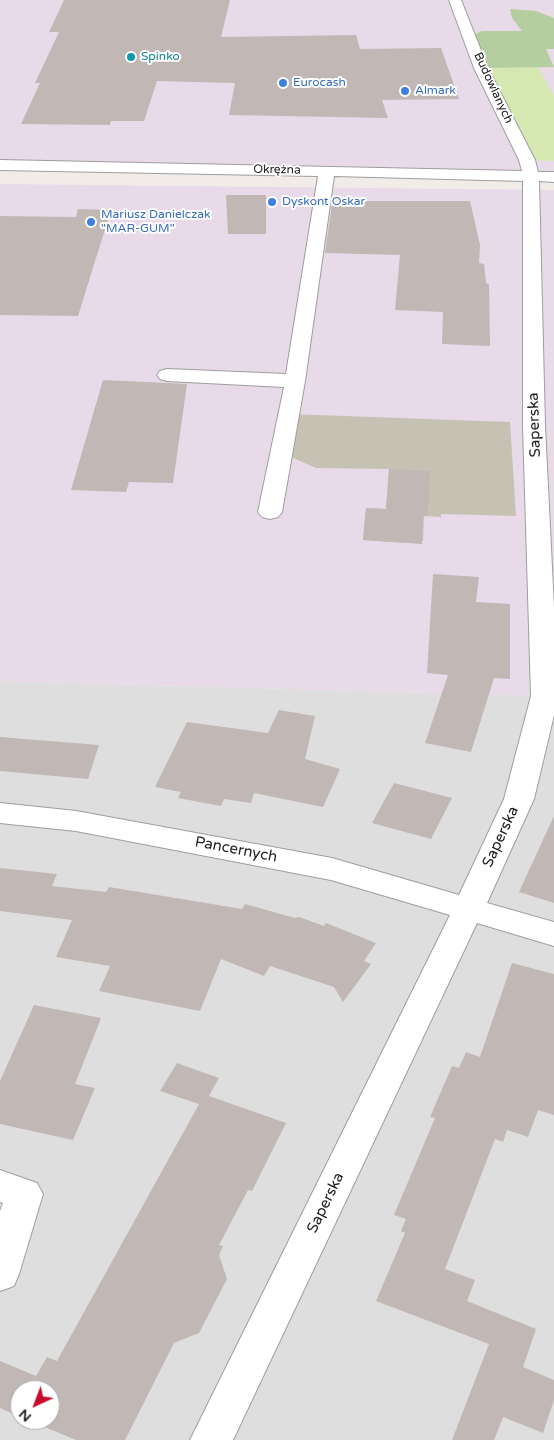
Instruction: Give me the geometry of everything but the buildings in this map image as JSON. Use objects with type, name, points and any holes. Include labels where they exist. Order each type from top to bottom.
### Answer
[{"type":"street","name":"Budowlanych","points":[[455,0],[481,68],[527,160],[543,176]]},
{"type":"street","name":"Okrężna","points":[[0,165],[543,176]]},
{"type":"street","points":[[270,512],[295,381],[327,171]]},
{"type":"street","name":"Saperska","points":[[211,1440],[469,908],[519,799],[544,696],[534,426],[543,176]]},
{"type":"street","points":[[167,375],[295,381]]},
{"type":"street","name":"Pancernych","points":[[0,813],[76,821],[332,869],[554,934]]},
{"type":"street","points":[[0,1186],[24,1194],[0,1274]]},
{"type":"shaded area","points":[[0,0],[554,0],[554,174],[487,170],[0,160]]},
{"type":"shaded area","points":[[0,184],[554,190],[554,698],[544,696],[0,681]]},
{"type":"shaded area","points":[[289,414],[510,422],[516,516],[441,514],[441,517],[424,516],[423,541],[408,540],[408,543],[363,540],[366,508],[386,509],[389,469],[316,468],[282,453]]},
{"type":"shaded area","points":[[0,681],[544,696],[554,698],[554,1440],[0,1440]]},
{"type":"green space","points":[[510,9],[536,11],[554,18],[554,49],[546,49],[554,67],[481,68],[470,36],[482,31],[522,31],[512,18]]},
{"type":"green space","points":[[538,67],[554,96],[554,161],[527,160],[481,68]]},
{"type":"place","name":"Spinko","points":[[131,57]]},
{"type":"place","name":"Eurocash","points":[[283,83]]},
{"type":"place","name":"Almark","points":[[405,91]]},
{"type":"place","name":"Dyskont Oskar","points":[[272,202]]},
{"type":"place","name":"Mariusz Danielczak \"MAR-GUM\"","points":[[91,222]]}]
